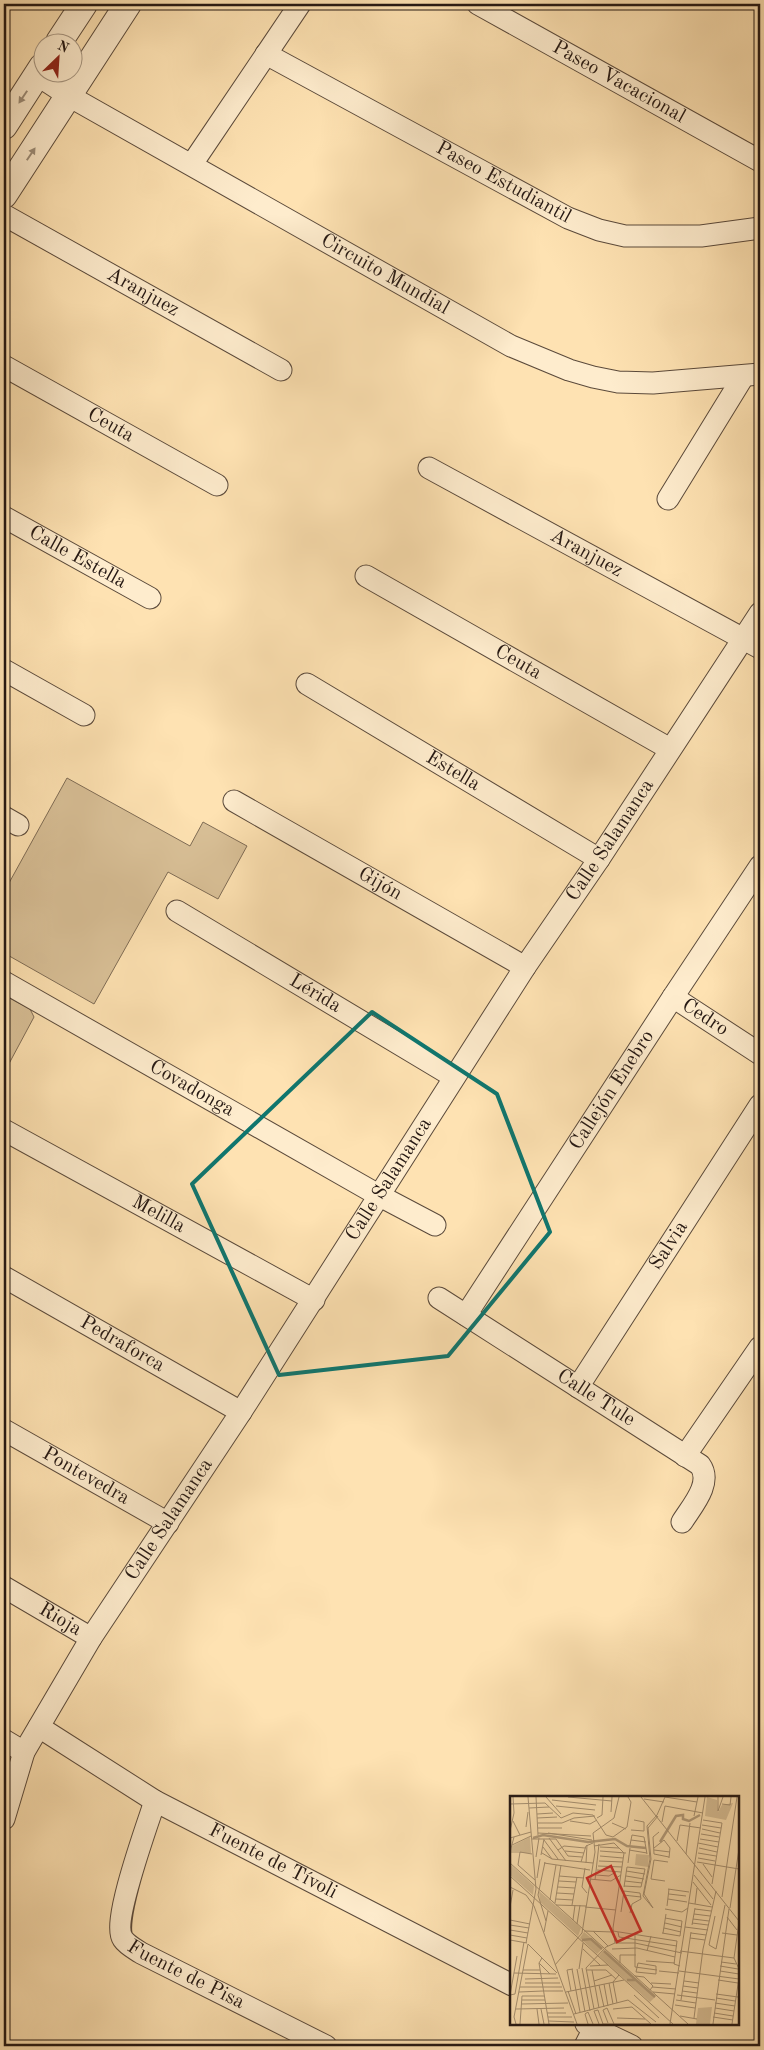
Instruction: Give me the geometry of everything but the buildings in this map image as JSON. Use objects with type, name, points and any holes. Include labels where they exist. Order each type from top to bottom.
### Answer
[{"type":"street","points":[[66,32],[84,4]]},
{"type":"street","points":[[4,194],[70,96],[128,4]]},
{"type":"street","points":[[192,164],[300,4]]},
{"type":"street","name":"Paseo Vacacional","points":[[478,4],[760,161]]},
{"type":"street","name":"Paseo Estudiantil","points":[[266,54],[568,218],[599,230],[625,236],[662,237],[701,236],[760,228]]},
{"type":"street","points":[[4,126],[33,82]]},
{"type":"street","name":"Circuito Mundial","points":[[53,82],[70,96],[511,346],[593,378],[653,383],[752,376]]},
{"type":"street","name":"Aranjuez","points":[[4,216],[281,370]]},
{"type":"street","name":"Ceuta","points":[[4,366],[217,485]]},
{"type":"street","points":[[668,500],[752,376]]},
{"type":"street","name":"Aranjuez","points":[[429,468],[752,643]]},
{"type":"street","name":"Calle Estella","points":[[4,517],[150,598]]},
{"type":"street","name":"Ceuta","points":[[366,576],[670,749]]},
{"type":"street","name":"Calle Salamanca","points":[[4,1818],[24,1752],[92,1638],[314,1300],[454,1077],[525,968],[599,860],[670,749],[752,643],[760,613]]},
{"type":"street","points":[[4,670],[84,715]]},
{"type":"street","name":"Estella","points":[[307,684],[599,860]]},
{"type":"street","name":"Gijón","points":[[234,801],[525,968]]},
{"type":"street","name":"Callejón Enebro","points":[[466,1315],[673,996],[753,893],[760,866]]},
{"type":"street","name":"Lérida","points":[[178,911],[454,1077]]},
{"type":"street","name":"Covadonga","points":[[4,982],[380,1196],[435,1225]]},
{"type":"street","name":"Cedro","points":[[673,996],[760,1054]]},
{"type":"street","name":"Salvia","points":[[578,1387],[760,1105]]},
{"type":"street","name":"Melilla","points":[[4,1130],[314,1300]]},
{"type":"street","name":"Pedraforca","points":[[4,1278],[241,1412]]},
{"type":"street","name":"Calle Tule","points":[[439,1298],[700,1465],[705,1479],[700,1492],[682,1522]]},
{"type":"street","points":[[685,1456],[760,1346]]},
{"type":"street","name":"Pontevedra","points":[[4,1430],[168,1523]]},
{"type":"street","name":"Rioja","points":[[4,1587],[92,1638]]},
{"type":"street","name":"Fuente de Tívoli","points":[[39,1727],[155,1800],[510,1984]]},
{"type":"street","points":[[4,1740],[24,1752]]},
{"type":"street","name":"Fuente de Pisa","points":[[155,1800],[123,1902],[119,1929],[122,1939],[141,1953],[326,2046]]},
{"type":"street","points":[[588,2033],[632,2046]]},
{"type":"highlighted area","points":[[372,1012],[497,1094],[550,1232],[448,1356],[279,1375],[192,1184]]},
{"type":"shaded area","points":[[67,778],[190,846],[203,822],[247,846],[218,899],[168,872],[94,1004],[4,953],[4,892]]},
{"type":"shaded area","points":[[4,995],[30,1009],[34,1017],[4,1073]]}]
